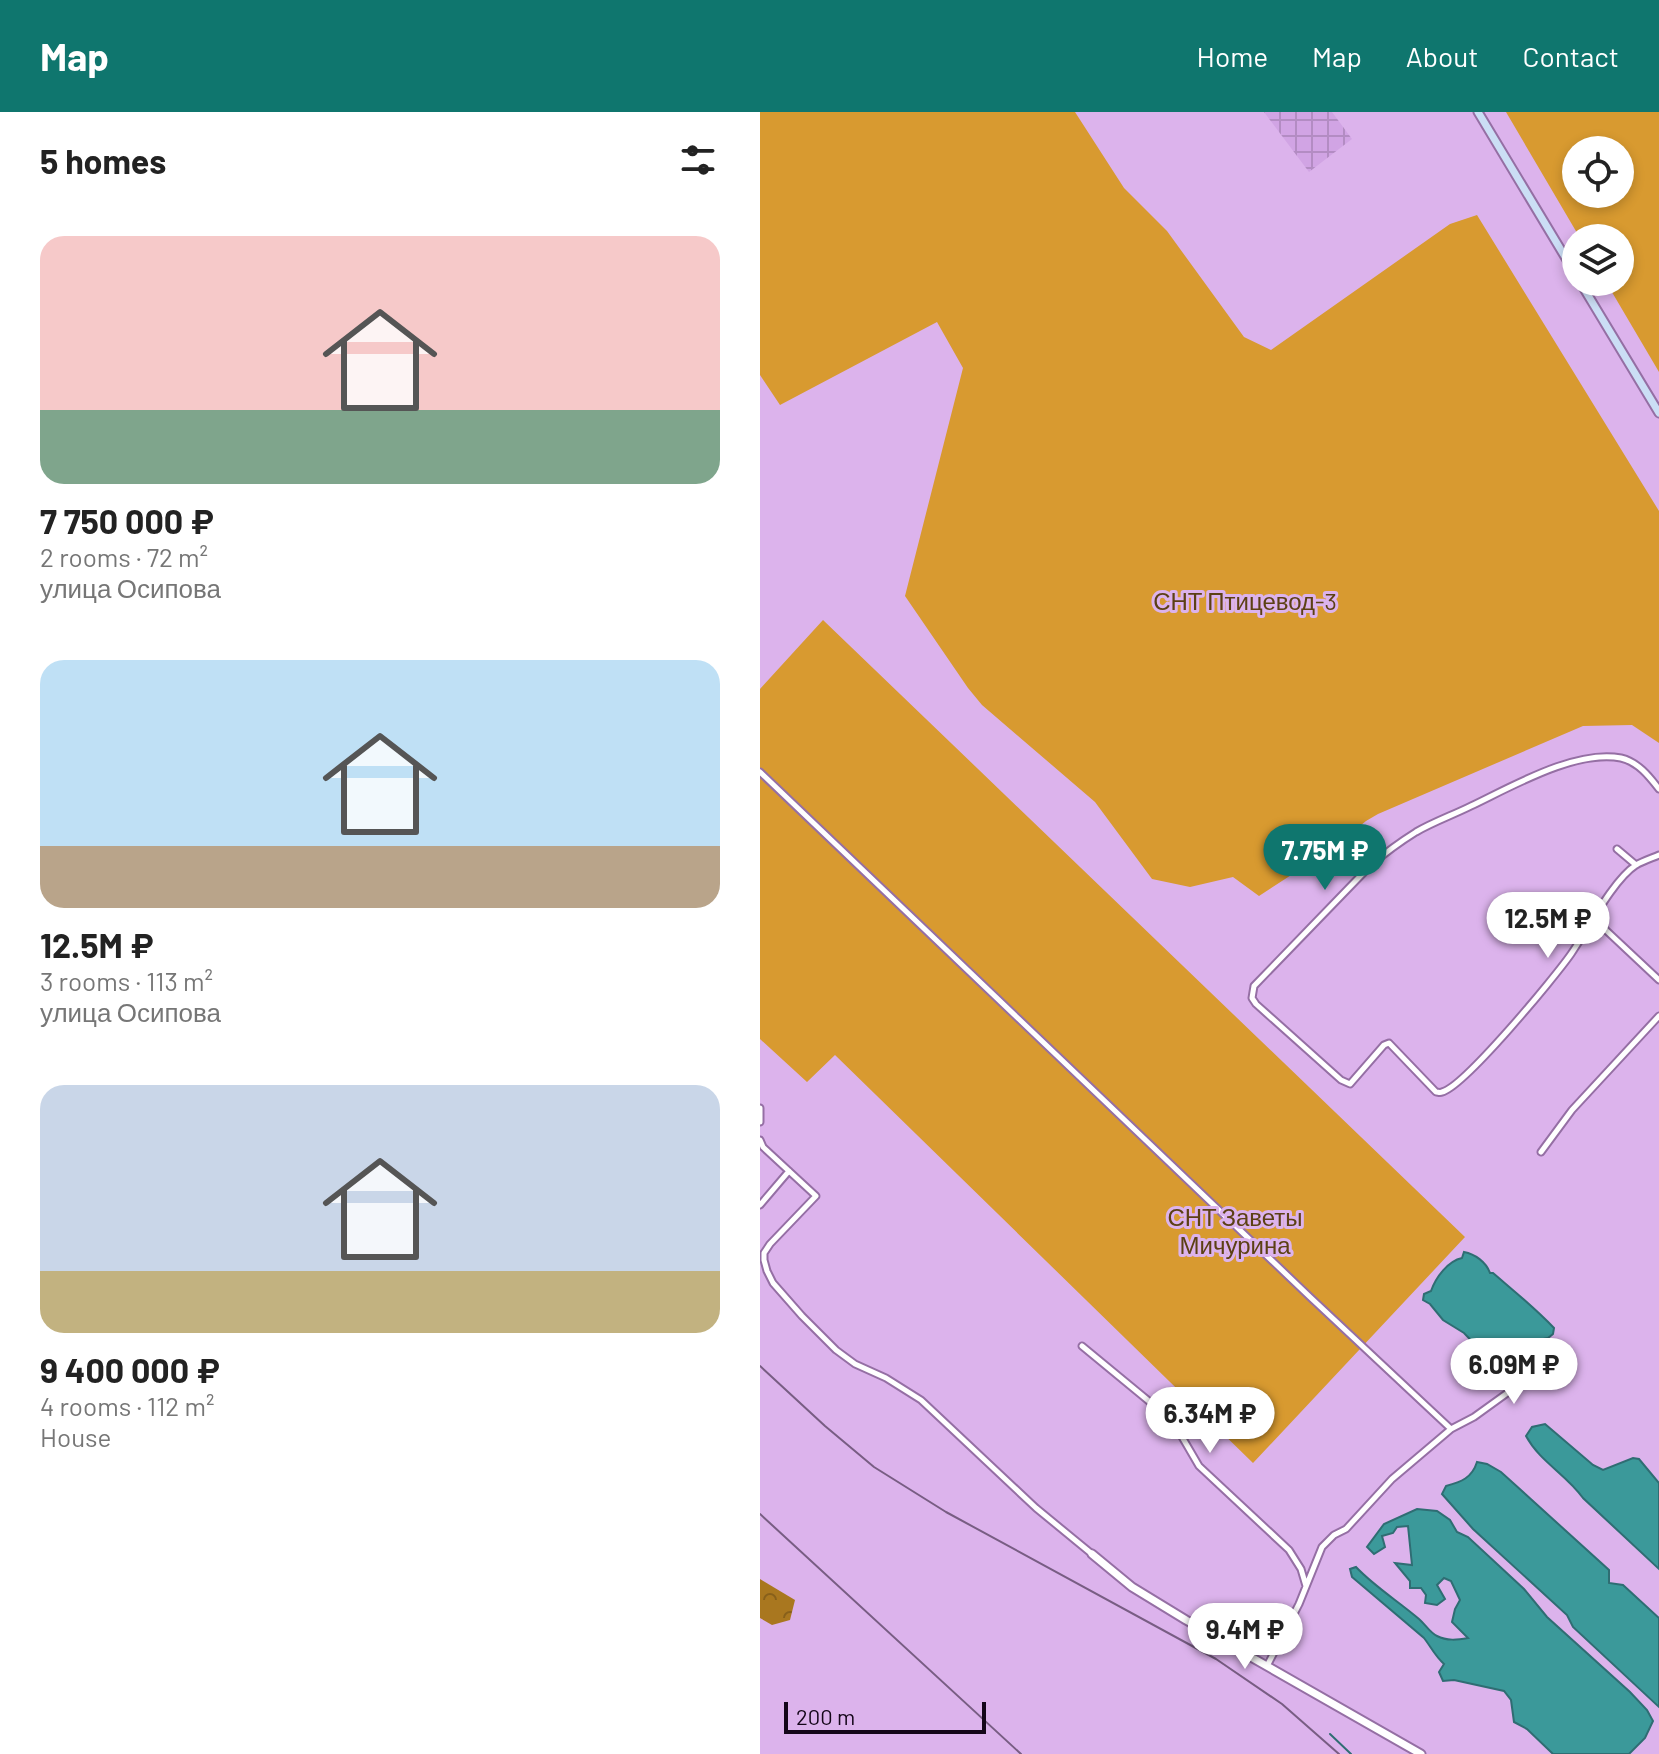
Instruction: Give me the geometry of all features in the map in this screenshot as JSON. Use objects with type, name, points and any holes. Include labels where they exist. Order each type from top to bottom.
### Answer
[{"type":"main road","points":[[1478,112],[1562,252]]},
{"type":"main road","points":[[1588,296],[1659,413]]},
{"type":"street","points":[[1659,789],[1649,776],[1625,759],[1609,757],[1577,761],[1529,778],[1424,828],[1391,848],[1371,865],[1254,986],[1252,998],[1341,1080],[1353,1082],[1389,1043],[1440,1093],[1465,1074],[1542,992],[1617,884],[1636,865],[1659,855]]},
{"type":"street","points":[[760,772],[1451,1429]]},
{"type":"street","points":[[1617,849],[1636,865]]},
{"type":"street","points":[[1594,919],[1659,980]]},
{"type":"street","points":[[1541,1152],[1572,1110],[1659,1016]]},
{"type":"street","points":[[760,1108],[760,1122]]},
{"type":"street","points":[[760,1140],[763,1147],[816,1196],[770,1244],[762,1258],[763,1269],[786,1299],[836,1350],[855,1364],[886,1378],[921,1400],[1036,1508],[1132,1587],[1421,1754]]},
{"type":"street","points":[[760,1205],[789,1171]]},
{"type":"street","points":[[1082,1346],[1156,1407],[1178,1430],[1199,1466],[1289,1550],[1301,1569],[1306,1587]]},
{"type":"street","points":[[1267,1666],[1326,1541],[1346,1529],[1392,1479],[1451,1429],[1474,1417],[1560,1355]]},
{"type":"shaded area","points":[[1264,112],[1332,112],[1352,139],[1309,172]]},
{"type":"shaded area","points":[[1464,1252],[1480,1259],[1490,1273],[1554,1328],[1553,1334],[1486,1356],[1464,1333],[1443,1320],[1423,1300],[1424,1294],[1431,1291],[1443,1270],[1462,1258]]},
{"type":"shaded area","points":[[1545,1424],[1593,1465],[1603,1470],[1633,1458],[1639,1459],[1659,1483],[1659,1569],[1532,1445],[1526,1436],[1532,1427]]},
{"type":"shaded area","points":[[1477,1462],[1501,1472],[1609,1570],[1609,1583],[1623,1585],[1659,1618],[1659,1707],[1573,1627],[1567,1615],[1473,1529],[1442,1494],[1446,1486],[1469,1476]]},
{"type":"shaded area","points":[[1417,1509],[1437,1511],[1450,1520],[1457,1532],[1468,1537],[1524,1589],[1547,1617],[1647,1710],[1653,1721],[1645,1738],[1629,1754],[1553,1754],[1527,1729],[1514,1722],[1511,1700],[1504,1691],[1454,1680],[1443,1681],[1439,1672],[1444,1664],[1424,1638],[1352,1577],[1350,1569],[1356,1567],[1437,1636],[1452,1640],[1468,1638],[1452,1622],[1460,1600],[1451,1581],[1444,1578],[1437,1585],[1445,1599],[1437,1605],[1425,1603],[1426,1595],[1421,1588],[1410,1588],[1410,1581],[1395,1563],[1412,1565],[1408,1526],[1397,1527],[1393,1533],[1382,1536],[1385,1547],[1374,1554],[1367,1547],[1384,1524]]},
{"type":"green space","name":"СНТ Птицевод-3","points":[[760,112],[1075,112],[1124,188],[1167,231],[1244,337],[1271,350],[1450,224],[1477,215],[1659,511],[1659,743],[1632,725],[1583,726],[1378,814],[1333,848],[1259,896],[1233,877],[1190,887],[1152,879],[1095,802],[982,705],[905,596],[963,368],[937,322],[780,405],[760,375]]},
{"type":"green space","points":[[1506,112],[1659,112],[1659,372],[1614,296],[1634,296],[1634,224],[1572,224],[1562,208],[1634,208],[1634,136],[1562,136],[1562,207]]},
{"type":"green space","name":"СНТ Заветы Мичурина","points":[[823,620],[1465,1237],[1253,1463],[835,1055],[807,1082],[760,1039],[760,689]]},
{"type":"green space","points":[[760,1579],[795,1600],[790,1620],[772,1625],[760,1618]]},
{"type":"waterway","points":[[1330,1734],[1351,1754]]},
{"type":"railway","points":[[760,1366],[874,1467],[946,1512],[1216,1659],[1282,1704],[1339,1754]]},
{"type":"railway","points":[[760,1514],[1021,1754]]}]
